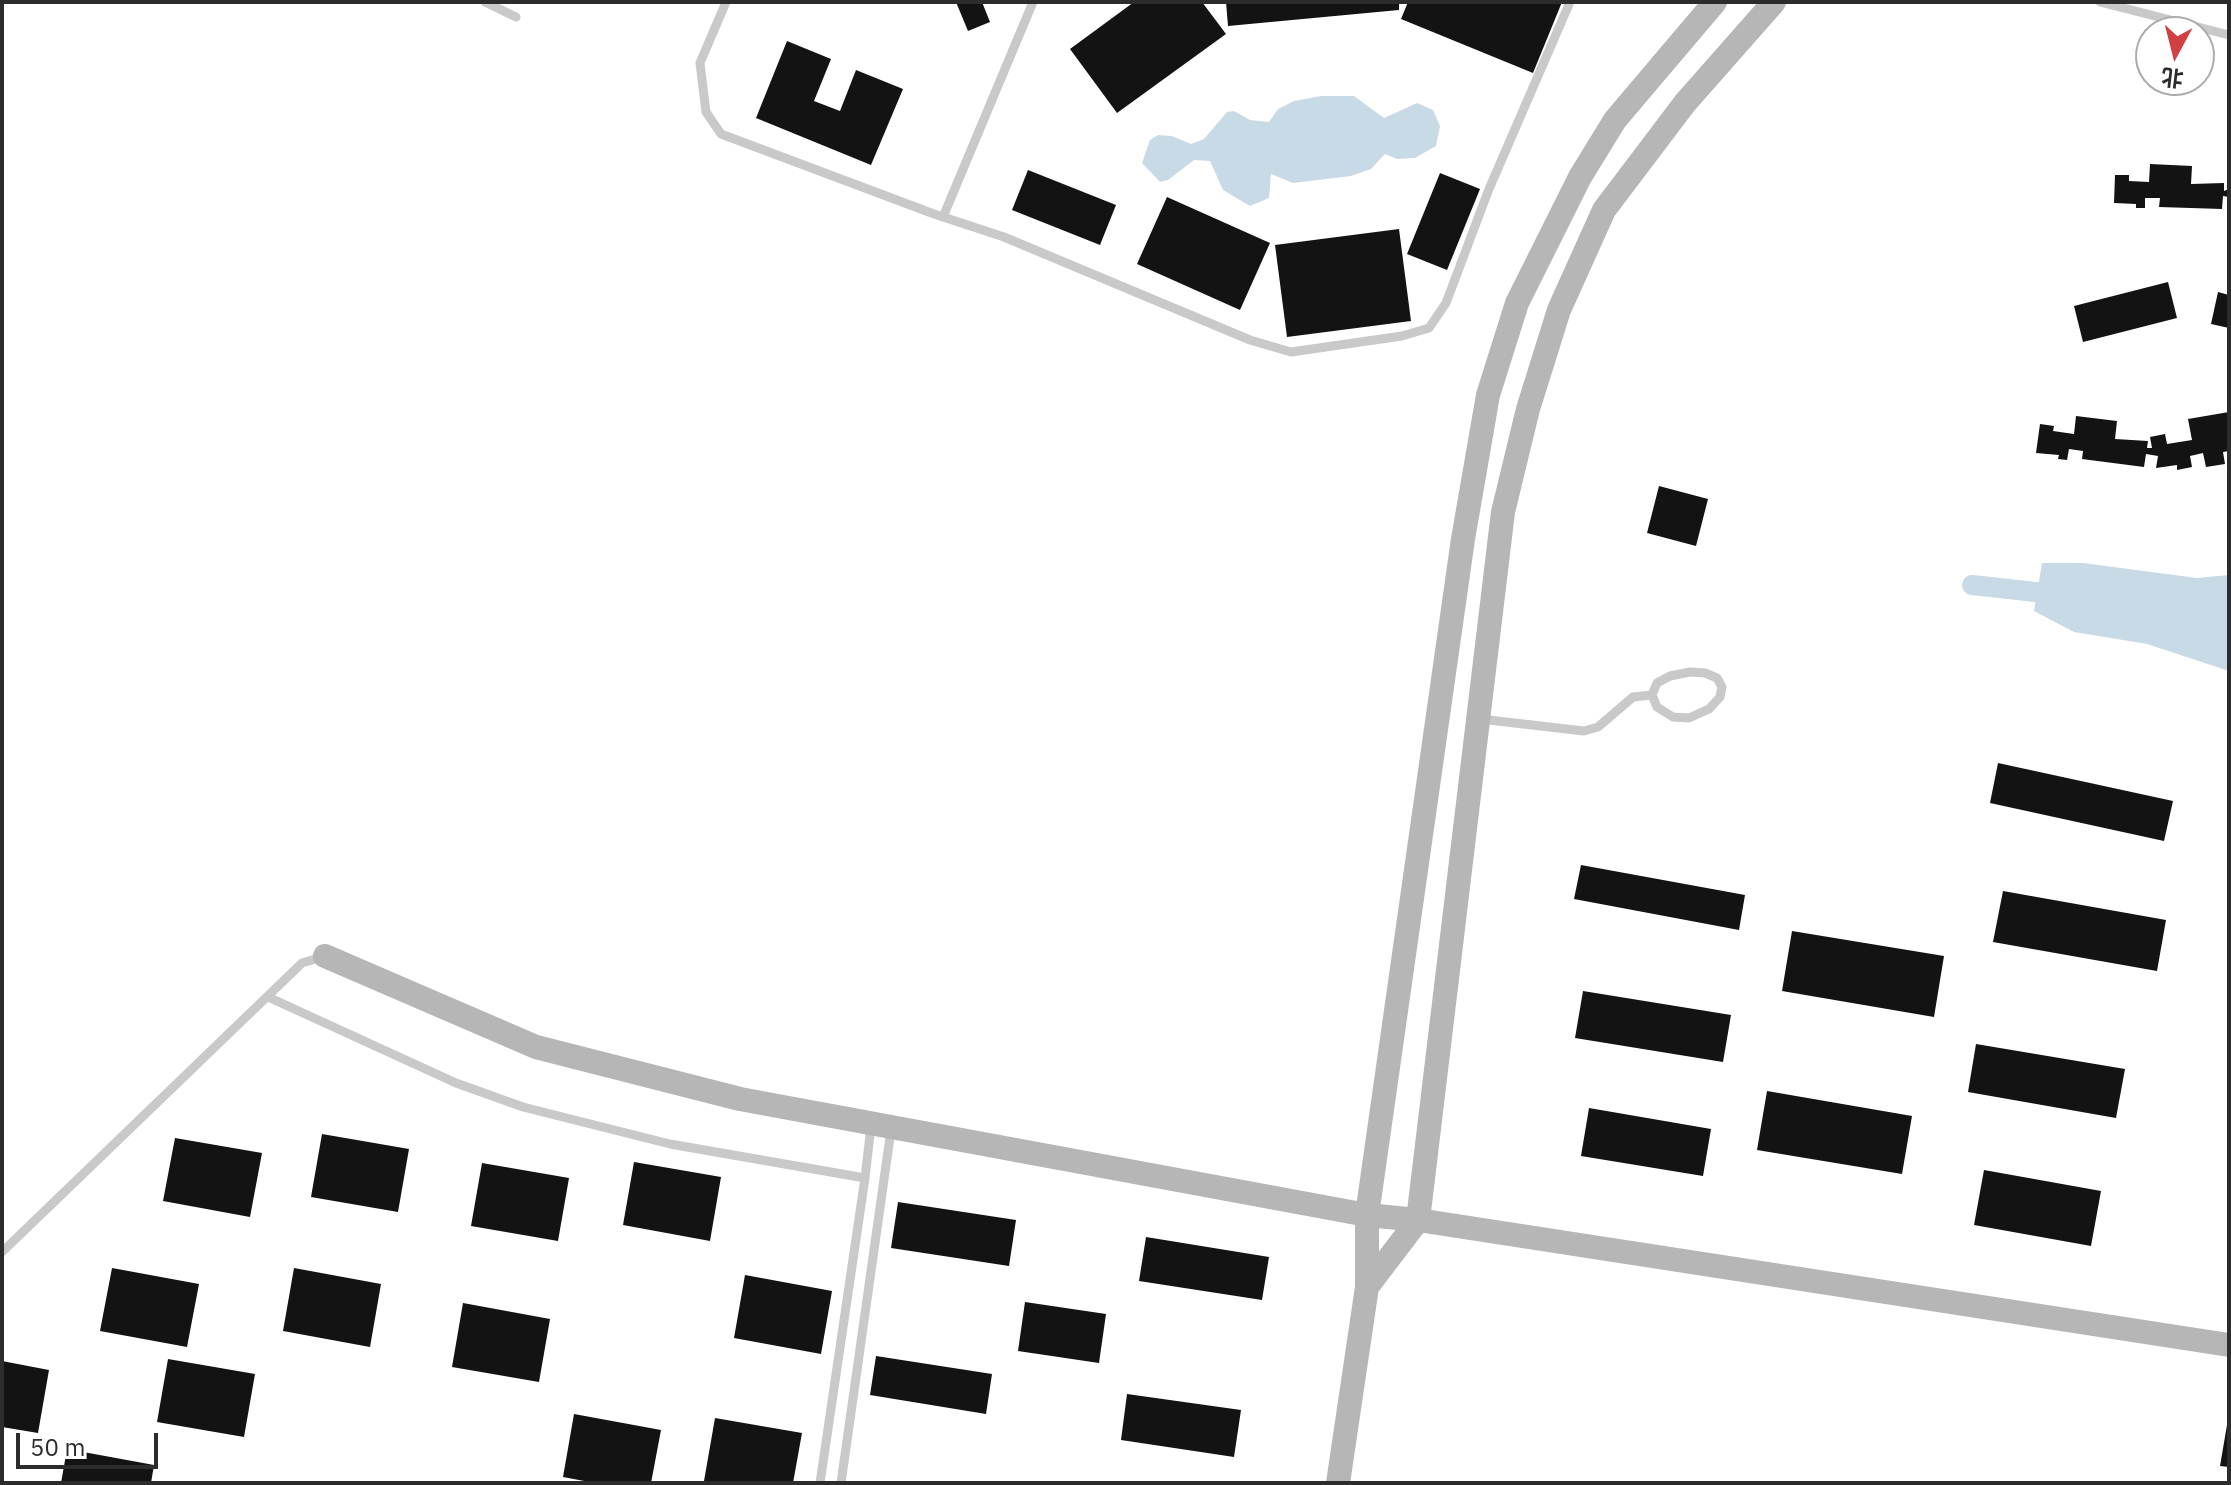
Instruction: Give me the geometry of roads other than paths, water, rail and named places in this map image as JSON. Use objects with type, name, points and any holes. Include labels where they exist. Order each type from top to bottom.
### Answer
[{"type":"main road","points":[[1338,1483],[1367,1287],[1367,1215],[1463,539],[1488,395],[1517,303],[1580,177],[1615,120],[1715,2]]},
{"type":"main road","points":[[1367,1287],[1418,1220],[1503,512],[1528,409],[1559,310],[1604,210],[1685,103],[1774,2]]},
{"type":"main road","points":[[325,956],[536,1047],[740,1099],[1367,1215],[1418,1220],[2229,1345]]},
{"type":"lane","points":[[485,2],[516,17]]},
{"type":"lane","points":[[726,2],[700,63],[706,112],[721,134],[1004,237],[1250,340],[1291,352],[1402,336],[1429,328],[1446,303],[1489,189],[1570,2]]},
{"type":"lane","points":[[943,217],[1033,2]]},
{"type":"lane","points":[[2100,2],[2229,35]]},
{"type":"lane","points":[[1690,672],[1717,678],[1722,687],[1720,697],[1709,709],[1689,718],[1673,717],[1657,707],[1652,695],[1657,683],[1670,676],[1690,672]]},
{"type":"lane","points":[[1478,718],[1584,731],[1598,727],[1633,697],[1652,695]]},
{"type":"lane","points":[[2,1252],[302,963],[325,956]]},
{"type":"lane","points":[[268,997],[456,1083],[523,1107],[670,1144],[865,1178]]},
{"type":"lane","points":[[820,1483],[865,1178],[881,1125]]},
{"type":"lane","points":[[841,1483],[881,1125]]},
{"type":"water","points":[[1321,96],[1354,96],[1384,118],[1417,103],[1433,110],[1440,126],[1436,146],[1415,158],[1397,159],[1385,154],[1371,169],[1351,176],[1293,183],[1271,174],[1269,198],[1250,206],[1223,190],[1210,161],[1194,160],[1168,180],[1160,182],[1142,163],[1150,140],[1158,135],[1172,136],[1191,144],[1204,139],[1227,112],[1234,111],[1250,120],[1269,122],[1278,109],[1294,101]]},
{"type":"water","points":[[2042,563],[2083,563],[2197,578],[2229,575],[2229,671],[2147,644],[2074,632],[2034,611]]},
{"type":"waterway","points":[[1972,585],[2063,595]]}]
